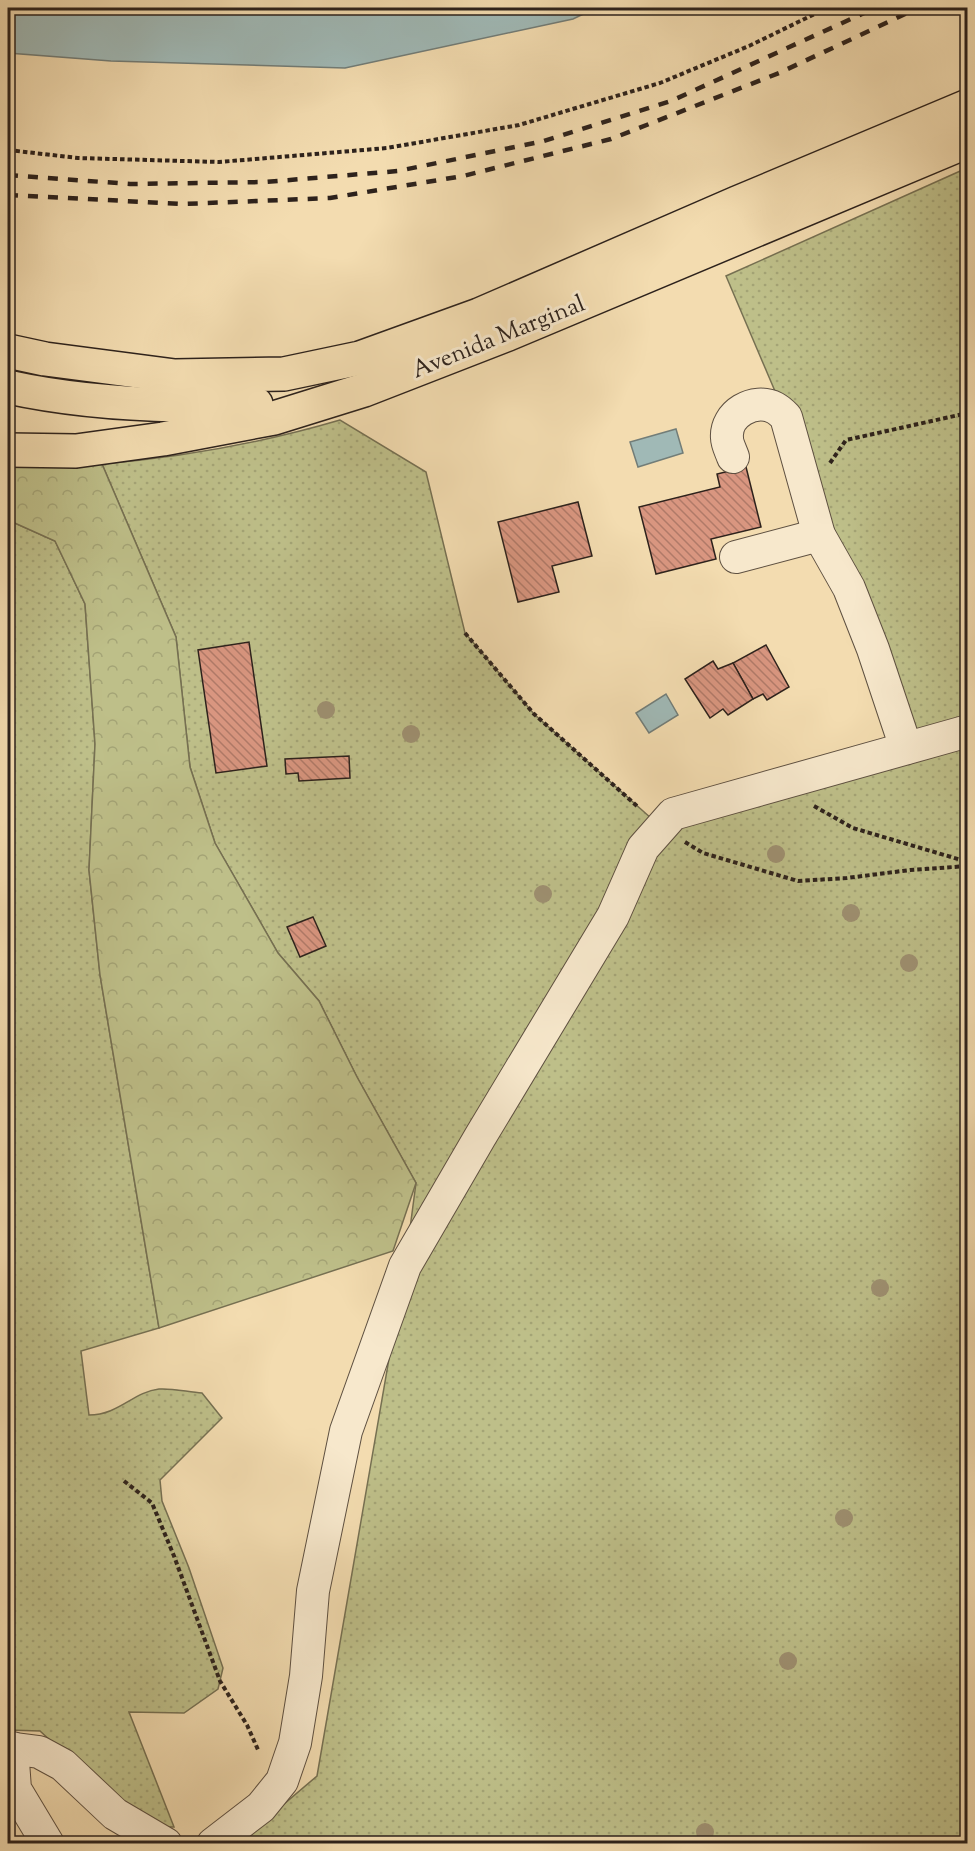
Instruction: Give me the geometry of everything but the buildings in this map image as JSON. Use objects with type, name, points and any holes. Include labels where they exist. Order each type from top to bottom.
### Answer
[{"type":"main road","name":"Avenida Marginal","points":[[8,351],[45,359],[175,376],[284,374],[360,358],[479,315],[968,106]]},
{"type":"main road","name":"Avenida Marginal","points":[[8,450],[76,452],[163,439],[274,418],[364,390],[508,334],[968,141]]},
{"type":"main road","points":[[8,387],[36,393],[135,404],[231,407],[364,390]]},
{"type":"street","points":[[733,457],[727,438],[731,420],[743,409],[758,404],[775,408],[786,417],[819,536],[853,598],[873,649],[906,748]]},
{"type":"street","points":[[736,557],[819,536]]},
{"type":"street","points":[[213,1844],[261,1807],[282,1781],[295,1743],[306,1676],[313,1592],[346,1431],[405,1266],[613,916],[643,848],[673,814],[968,731]]},
{"type":"street","points":[[48,1844],[15,1789],[10,1748],[39,1752],[63,1765],[115,1814],[166,1844]]},
{"type":"path","points":[[8,150],[78,158],[219,162],[387,148],[519,125],[660,83],[749,46],[827,8]]},
{"type":"path","points":[[808,494],[846,440],[968,413]]},
{"type":"path","points":[[777,783],[853,828],[968,862]]},
{"type":"path","points":[[124,1481],[152,1503],[220,1681],[247,1725],[270,1776],[282,1781]]},
{"type":"green space","points":[[967,168],[967,1843],[238,1843],[317,1776],[405,1266],[416,1183],[357,1077],[319,1001],[278,953],[215,843],[190,767],[176,637],[102,464],[222,448],[281,436],[340,420],[426,472],[465,633],[534,714],[661,827],[905,748],[786,417],[726,276]]},
{"type":"green space","points":[[8,464],[102,464],[176,637],[190,767],[215,843],[278,953],[319,1001],[357,1077],[416,1183],[393,1251],[159,1328],[100,975],[89,870],[95,744],[85,604],[55,541],[8,520]]},
{"type":"green space","points":[[8,520],[55,541],[85,604],[95,744],[89,870],[100,975],[159,1328],[81,1351],[89,1415],[117,1408],[141,1394],[164,1389],[202,1393],[222,1418],[160,1480],[162,1501],[189,1568],[223,1668],[218,1689],[184,1713],[129,1712],[174,1827],[149,1827],[117,1802],[40,1731],[8,1730]]},
{"type":"water","points":[[8,8],[596,8],[573,19],[345,68],[111,61],[8,53]]},
{"type":"water","points":[[676,429],[683,453],[638,467],[630,442]]},
{"type":"water","points":[[666,694],[678,715],[649,733],[636,713]]},
{"type":"railway","points":[[8,175],[130,184],[265,182],[398,171],[544,141],[671,101],[875,8]]},
{"type":"railway","points":[[8,195],[184,204],[330,198],[463,176],[611,139],[779,73],[918,8]]}]
